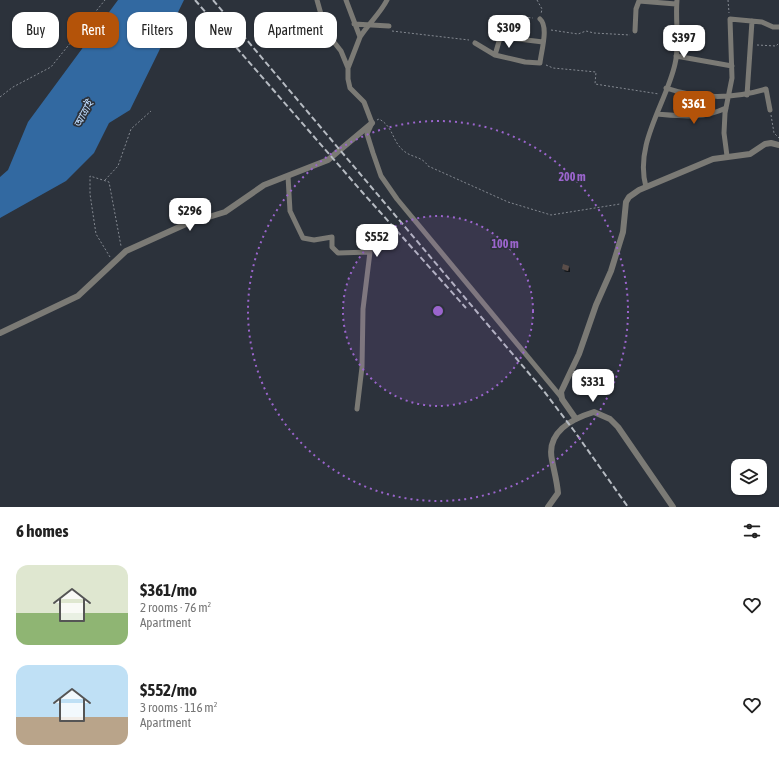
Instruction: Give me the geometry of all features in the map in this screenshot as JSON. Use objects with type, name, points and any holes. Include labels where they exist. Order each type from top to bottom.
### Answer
[{"type":"street","points":[[317,0],[326,32],[341,51],[348,68]]},
{"type":"street","points":[[346,0],[360,37]]},
{"type":"street","points":[[386,0],[381,11],[368,24],[360,37],[348,68],[350,88],[364,102],[372,123],[368,134],[381,176],[388,187],[576,418]]},
{"type":"street","points":[[633,31],[636,9],[639,1],[676,2],[675,64],[644,153],[643,174],[646,186]]},
{"type":"street","points":[[476,42],[495,55],[525,62],[540,63],[544,30],[543,21],[540,19]]},
{"type":"street","points":[[727,156],[724,133],[726,108],[732,78],[730,19],[762,22],[773,27],[779,27]]},
{"type":"street","points":[[748,95],[752,21]]},
{"type":"street","points":[[354,24],[389,26]]},
{"type":"street","points":[[495,55],[500,38],[502,37],[543,42]]},
{"type":"street","points":[[676,56],[732,66]]},
{"type":"street","points":[[666,88],[704,97],[748,95],[766,89],[770,110]]},
{"type":"street","points":[[657,114],[700,116],[713,114],[726,108]]},
{"type":"street","points":[[0,332],[78,296],[123,254],[186,224],[225,212],[264,185],[328,160],[372,123]]},
{"type":"street","points":[[562,399],[561,392],[579,354],[624,232],[626,202],[634,193],[646,186],[713,159],[750,154],[765,144],[771,143],[779,145]]},
{"type":"street","points":[[288,176],[290,212],[302,238],[314,240],[332,237],[332,247],[338,253],[370,252],[364,294],[362,367],[357,409]]},
{"type":"street","points":[[547,507],[558,493],[557,479],[551,459],[552,442],[554,436],[576,418],[594,412],[610,419],[618,427],[673,507]]},
{"type":"path","points":[[0,97],[13,87],[51,67],[105,0]]},
{"type":"path","points":[[502,37],[508,16],[540,19],[542,9],[537,0]]},
{"type":"path","points":[[728,0],[730,19]]},
{"type":"path","points":[[389,26],[392,32],[476,42]]},
{"type":"path","points":[[544,30],[578,34],[586,31],[629,36],[633,31]]},
{"type":"path","points":[[750,45],[772,47],[779,43]]},
{"type":"path","points":[[540,63],[553,68],[596,72],[595,84],[664,95]]},
{"type":"path","points":[[770,110],[772,127],[774,133],[779,138]]},
{"type":"path","points":[[104,180],[118,166],[131,129],[151,111]]},
{"type":"path","points":[[372,123],[380,118],[388,123],[394,137],[404,152],[424,160],[428,166],[508,202],[551,215],[610,207],[626,202]]},
{"type":"path","points":[[113,263],[96,234],[90,194],[90,176],[109,182],[123,254]]},
{"type":"water","name":"আত্রাই","points":[[118,0],[184,0],[178,12],[127,12],[127,48],[160,48],[130,110],[109,123],[94,153],[66,181],[0,218],[0,177],[8,170],[28,122],[83,48],[119,48],[119,12],[109,12]]},
{"type":"building","points":[[563,264],[569,266],[568,271],[562,269]]},
{"type":"railway","points":[[195,0],[363,193],[466,308]]},
{"type":"railway","points":[[213,0],[543,390],[575,432],[628,507]]}]
